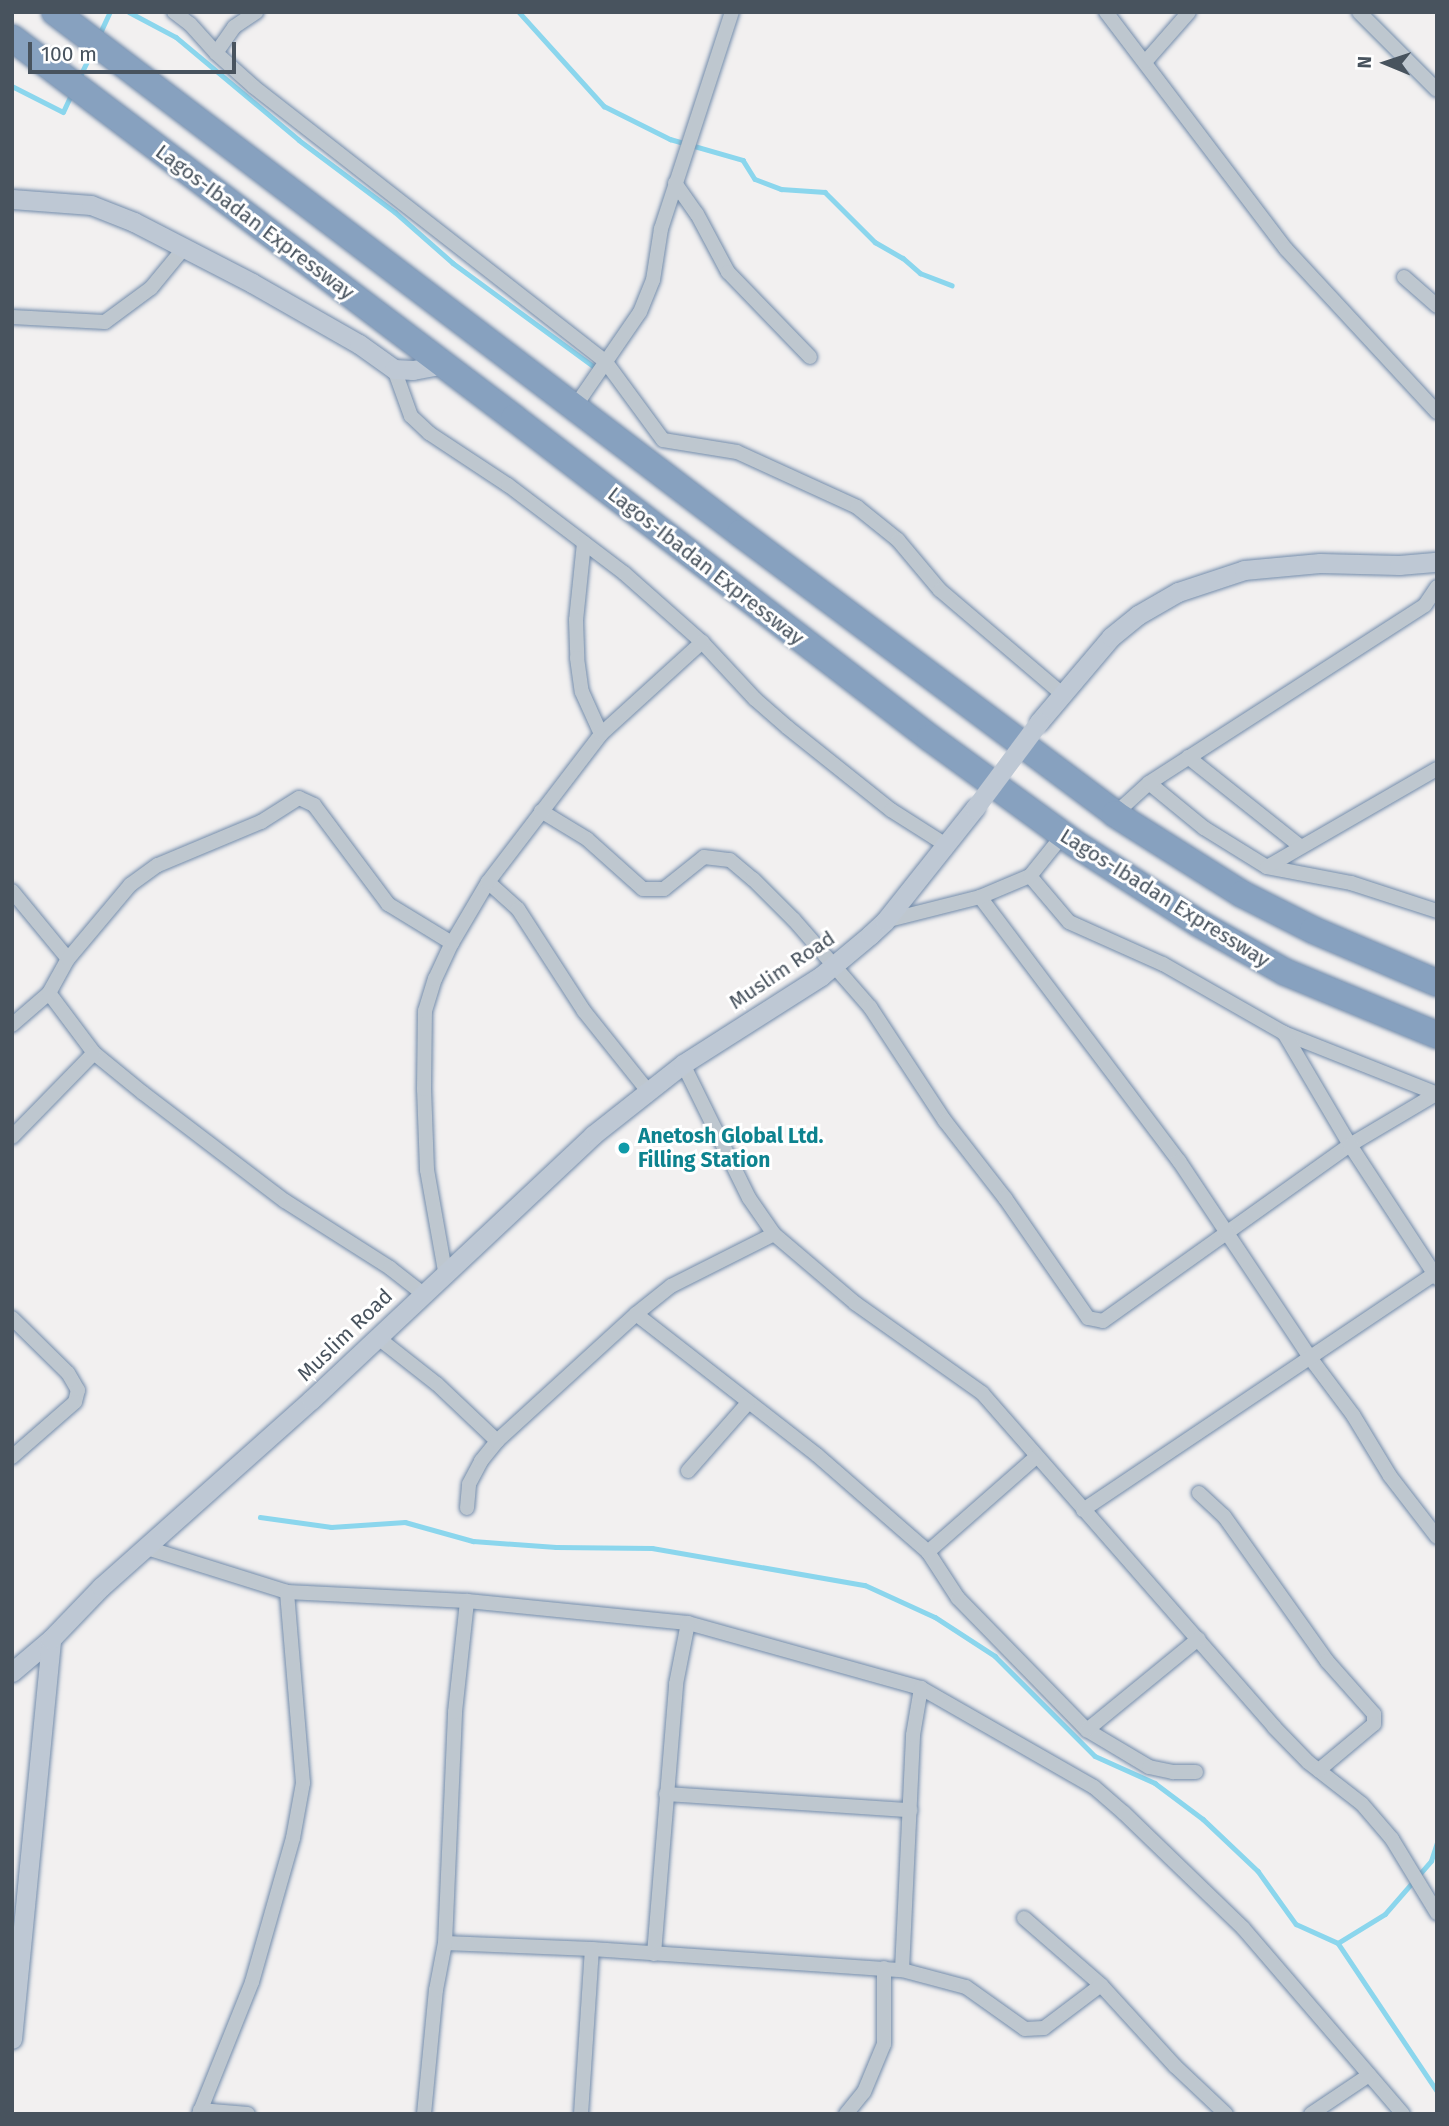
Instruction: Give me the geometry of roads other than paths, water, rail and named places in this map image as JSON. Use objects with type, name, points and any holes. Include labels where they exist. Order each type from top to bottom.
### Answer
[{"type":"highway","points":[[55,12],[1115,814],[1242,894],[1313,930],[1437,983]]},
{"type":"highway","name":"Lagos-Ibadan Expressway","points":[[12,38],[443,364],[930,738],[1063,835],[1198,923],[1285,972],[1363,1007],[1437,1035]]},
{"type":"street","points":[[174,12],[190,24],[216,53],[254,87],[605,361],[663,440],[737,452],[858,507],[898,540],[940,590],[1061,693]]},
{"type":"street","points":[[216,53],[234,27],[256,12]]},
{"type":"street","points":[[575,408],[640,312],[653,280],[661,229],[732,12]]},
{"type":"street","points":[[1106,12],[1286,248],[1437,412]]},
{"type":"street","points":[[1146,61],[1189,12]]},
{"type":"street","points":[[1359,12],[1437,90]]},
{"type":"street","points":[[675,183],[697,214],[728,272],[810,357]]},
{"type":"street","points":[[12,199],[91,205],[184,248],[359,344],[394,369],[413,370],[443,364]]},
{"type":"street","points":[[12,317],[106,322],[152,288],[184,248]]},
{"type":"street","points":[[1405,277],[1437,306]]},
{"type":"street","points":[[394,369],[411,416],[429,433],[508,485],[584,543],[702,642],[755,699],[787,727],[891,810],[946,845]]},
{"type":"street","points":[[584,543],[576,620],[577,658],[582,692],[601,734]]},
{"type":"street","name":"Muslim Road","points":[[12,1672],[51,1639],[72,1614],[377,1337],[563,1161],[647,1090],[834,966],[885,921],[975,808],[1061,693],[1111,637],[1138,615],[1178,592],[1244,570],[1320,563],[1399,565],[1437,562]]},
{"type":"street","points":[[1115,814],[1149,783],[1425,605],[1437,587]]},
{"type":"street","points":[[445,1271],[428,1170],[423,1041],[425,1011],[435,979],[452,943],[488,882],[601,734],[702,642]]},
{"type":"street","points":[[1188,757],[1301,847]]},
{"type":"street","points":[[1267,867],[1437,769]]},
{"type":"street","points":[[1149,783],[1204,828],[1267,867],[1351,883],[1437,911]]},
{"type":"street","points":[[12,1025],[48,993],[68,959],[130,885],[158,865],[261,822],[299,798],[314,805],[388,904],[452,943]]},
{"type":"street","points":[[541,811],[587,839],[643,889],[664,889],[704,857],[730,860],[794,920],[870,1007],[945,1121],[1006,1198],[1087,1318],[1103,1321],[1350,1145],[1436,1094]]},
{"type":"street","points":[[885,921],[980,897],[1030,876],[1063,835]]},
{"type":"street","points":[[1030,876],[1069,922],[1163,964],[1284,1033],[1436,1094]]},
{"type":"street","points":[[488,882],[518,909],[584,1011],[647,1090]]},
{"type":"street","points":[[12,891],[68,959]]},
{"type":"street","points":[[980,897],[1172,1150],[1311,1359],[1353,1415],[1390,1476],[1437,1536]]},
{"type":"street","points":[[48,993],[94,1053],[285,1201],[390,1268],[422,1293]]},
{"type":"street","points":[[1083,1510],[1436,1274],[1350,1145],[1284,1033]]},
{"type":"street","points":[[12,1137],[94,1053]]},
{"type":"street","points":[[683,1064],[730,1162],[774,1234],[855,1303],[982,1393],[1274,1727],[1319,1770],[1362,1804],[1392,1839],[1437,1913]]},
{"type":"street","points":[[467,1508],[469,1484],[481,1461],[497,1441],[636,1314],[671,1286],[774,1234]]},
{"type":"street","points":[[636,1314],[748,1404],[817,1454],[928,1552],[958,1598],[1087,1730],[1149,1767],[1173,1772],[1196,1772]]},
{"type":"street","points":[[12,1318],[68,1373],[78,1390],[75,1402],[12,1457]]},
{"type":"street","points":[[377,1337],[437,1384],[497,1441]]},
{"type":"street","points":[[688,1471],[748,1404]]},
{"type":"street","points":[[928,1552],[1036,1457]]},
{"type":"street","points":[[1199,1493],[1224,1516],[1327,1661],[1374,1714],[1374,1724],[1319,1770]]},
{"type":"street","points":[[147,1548],[287,1591],[467,1601],[688,1623],[921,1688],[1094,1787],[1124,1812],[1242,1928],[1403,2114]]},
{"type":"street","points":[[248,2114],[200,2112],[252,1982],[293,1838],[303,1783],[287,1591]]},
{"type":"street","points":[[424,2114],[436,1990],[444,1943],[455,1712],[467,1601]]},
{"type":"street","points":[[654,1954],[677,1684],[688,1623]]},
{"type":"street","points":[[12,2039],[51,1639]]},
{"type":"street","points":[[1087,1730],[1198,1639]]},
{"type":"street","points":[[902,1969],[913,1735],[921,1688]]},
{"type":"street","points":[[666,1794],[910,1810]]},
{"type":"street","points":[[1024,1918],[1101,1985],[1175,2066],[1226,2114]]},
{"type":"street","points":[[444,1943],[592,1949],[902,1969],[966,1987],[1025,2029],[1044,2028],[1101,1985]]},
{"type":"street","points":[[581,2114],[592,1949]]},
{"type":"street","points":[[846,2114],[864,2092],[884,2044],[884,1968]]},
{"type":"street","points":[[1311,2114],[1369,2075]]},
{"type":"waterway","points":[[100,33],[110,12]]},
{"type":"waterway","points":[[129,12],[176,37],[299,140],[395,212],[453,263],[593,366]]},
{"type":"waterway","points":[[519,12],[604,106],[670,139],[743,160],[755,179],[781,189],[825,192],[875,242],[903,258],[920,273],[952,285]]},
{"type":"waterway","points":[[79,78],[92,51]]},
{"type":"waterway","points":[[12,86],[63,112],[71,95]]},
{"type":"waterway","points":[[260,1517],[331,1527],[405,1522],[473,1541],[556,1547],[652,1548],[865,1585],[935,1617],[995,1656],[1095,1756],[1155,1783],[1203,1819],[1258,1871],[1296,1924],[1338,1943],[1437,2091]]},
{"type":"waterway","points":[[1338,1943],[1385,1914],[1431,1861],[1437,1843]]},
{"type":"place","name":"Anetosh Global Ltd. Filling Station","points":[[624,1148]]}]
